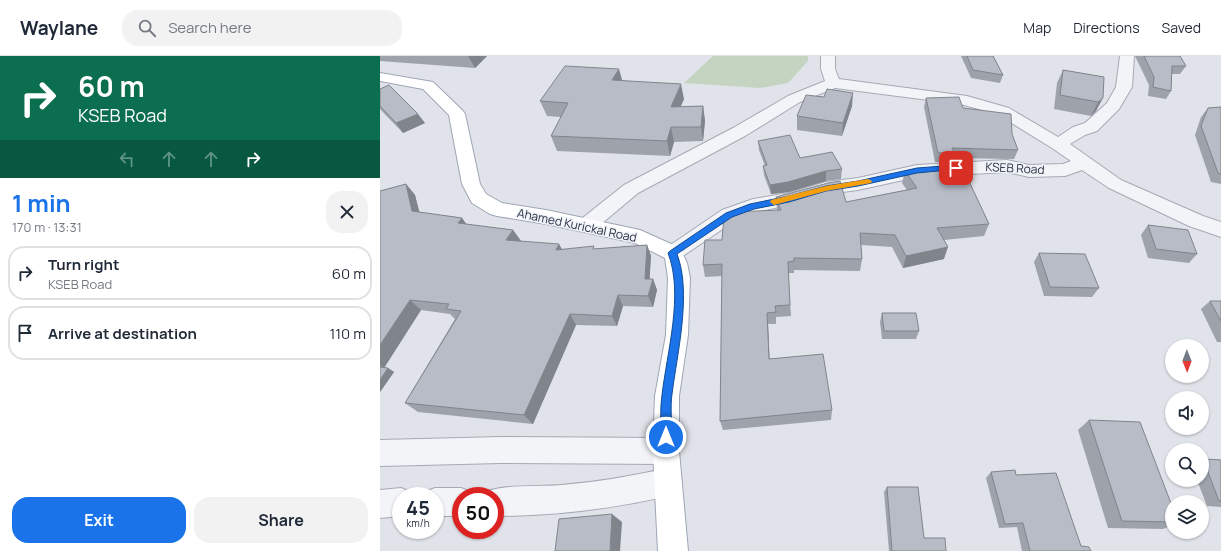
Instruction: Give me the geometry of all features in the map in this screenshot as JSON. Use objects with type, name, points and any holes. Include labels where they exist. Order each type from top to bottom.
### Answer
[{"type":"main road","name":"Ahamed Kurickal Road","points":[[380,77],[428,85],[457,114],[471,184],[480,198],[497,209],[546,216],[640,237],[673,253]]},
{"type":"main road","points":[[673,253],[677,263],[679,278],[677,335],[666,396],[666,451],[673,551]]},
{"type":"street","points":[[828,56],[828,70],[833,83]]},
{"type":"street","points":[[1058,144],[1079,131],[1091,128],[1113,106],[1124,87],[1127,56]]},
{"type":"street","points":[[587,225],[631,188],[739,132],[794,99],[833,83],[962,99],[1003,111],[1058,144],[1115,184],[1196,221],[1221,230]]},
{"type":"street","name":"KSEB Road","points":[[673,253],[729,215],[752,206],[789,199],[826,188],[858,184],[917,171],[1007,166],[1029,171],[1065,170],[1085,162]]},
{"type":"street","points":[[380,453],[501,450],[666,451]]},
{"type":"street","points":[[504,502],[565,499],[624,492],[668,482]]},
{"type":"street","points":[[380,504],[392,503]]},
{"type":"green space","points":[[713,56],[808,56],[808,61],[788,83],[760,88],[684,83]]},
{"type":"building","points":[[967,56],[993,56],[1003,75],[973,70]]},
{"type":"building","points":[[1144,56],[1180,56],[1186,66],[1172,66],[1171,91],[1153,87],[1154,77]]},
{"type":"building","points":[[565,66],[619,69],[612,80],[681,84],[671,107],[703,106],[701,127],[671,127],[667,141],[551,136],[568,103],[540,101]]},
{"type":"building","points":[[1063,70],[1104,77],[1103,98],[1098,102],[1060,95]]},
{"type":"building","points":[[389,85],[418,114],[396,123],[380,106],[380,89]]},
{"type":"building","points":[[827,89],[853,93],[843,123],[797,116],[806,95],[824,97]]},
{"type":"building","points":[[959,97],[963,108],[1011,114],[1012,134],[1018,150],[952,148],[954,152],[938,153],[926,98]]},
{"type":"building","points":[[1221,107],[1221,174],[1218,173],[1201,126],[1208,108]]},
{"type":"building","points":[[790,135],[800,158],[832,152],[842,169],[826,171],[788,182],[770,185],[763,166],[767,165],[758,141]]},
{"type":"building","points":[[961,164],[989,224],[937,228],[948,247],[906,256],[895,235],[860,233],[862,259],[794,258],[794,261],[788,262],[790,305],[775,306],[776,312],[767,313],[769,359],[823,354],[832,410],[720,421],[722,264],[703,265],[705,240],[722,240],[724,216],[730,212],[781,210],[776,197],[840,181],[846,202],[917,188],[905,171],[942,167],[942,165]]},
{"type":"building","points":[[406,184],[412,211],[462,218],[458,223],[513,230],[506,240],[559,244],[556,250],[594,246],[593,249],[647,245],[645,279],[653,279],[648,296],[618,295],[612,316],[570,314],[524,415],[405,403],[461,311],[446,309],[449,304],[410,300],[380,345],[380,191]]},
{"type":"building","points":[[1148,225],[1188,230],[1197,254],[1156,249]]},
{"type":"building","points":[[1039,253],[1085,254],[1099,288],[1050,287]]},
{"type":"building","points":[[1210,301],[1221,301],[1221,321]]},
{"type":"building","points":[[882,313],[916,313],[919,331],[884,331]]},
{"type":"building","points":[[380,367],[388,368],[380,380]]},
{"type":"building","points":[[1089,420],[1140,422],[1168,495],[1165,495],[1165,522],[1122,521]]},
{"type":"building","points":[[1209,459],[1221,460],[1221,501],[1219,501],[1209,475]]},
{"type":"building","points":[[1015,470],[1016,475],[1056,473],[1081,546],[1089,547],[1091,551],[1030,551],[1023,523],[1005,524],[991,472]]},
{"type":"building","points":[[887,487],[918,487],[924,538],[945,538],[946,551],[892,551]]},
{"type":"building","points":[[612,514],[610,551],[555,551],[559,519]]},
{"type":"slow traffic","points":[[774,202],[826,188],[858,184],[868,181]]},
{"type":"route","points":[[666,437],[666,396],[677,335],[679,278],[677,263],[673,253],[729,215],[752,206],[789,199],[826,188],[858,184],[917,171],[956,168]]}]
